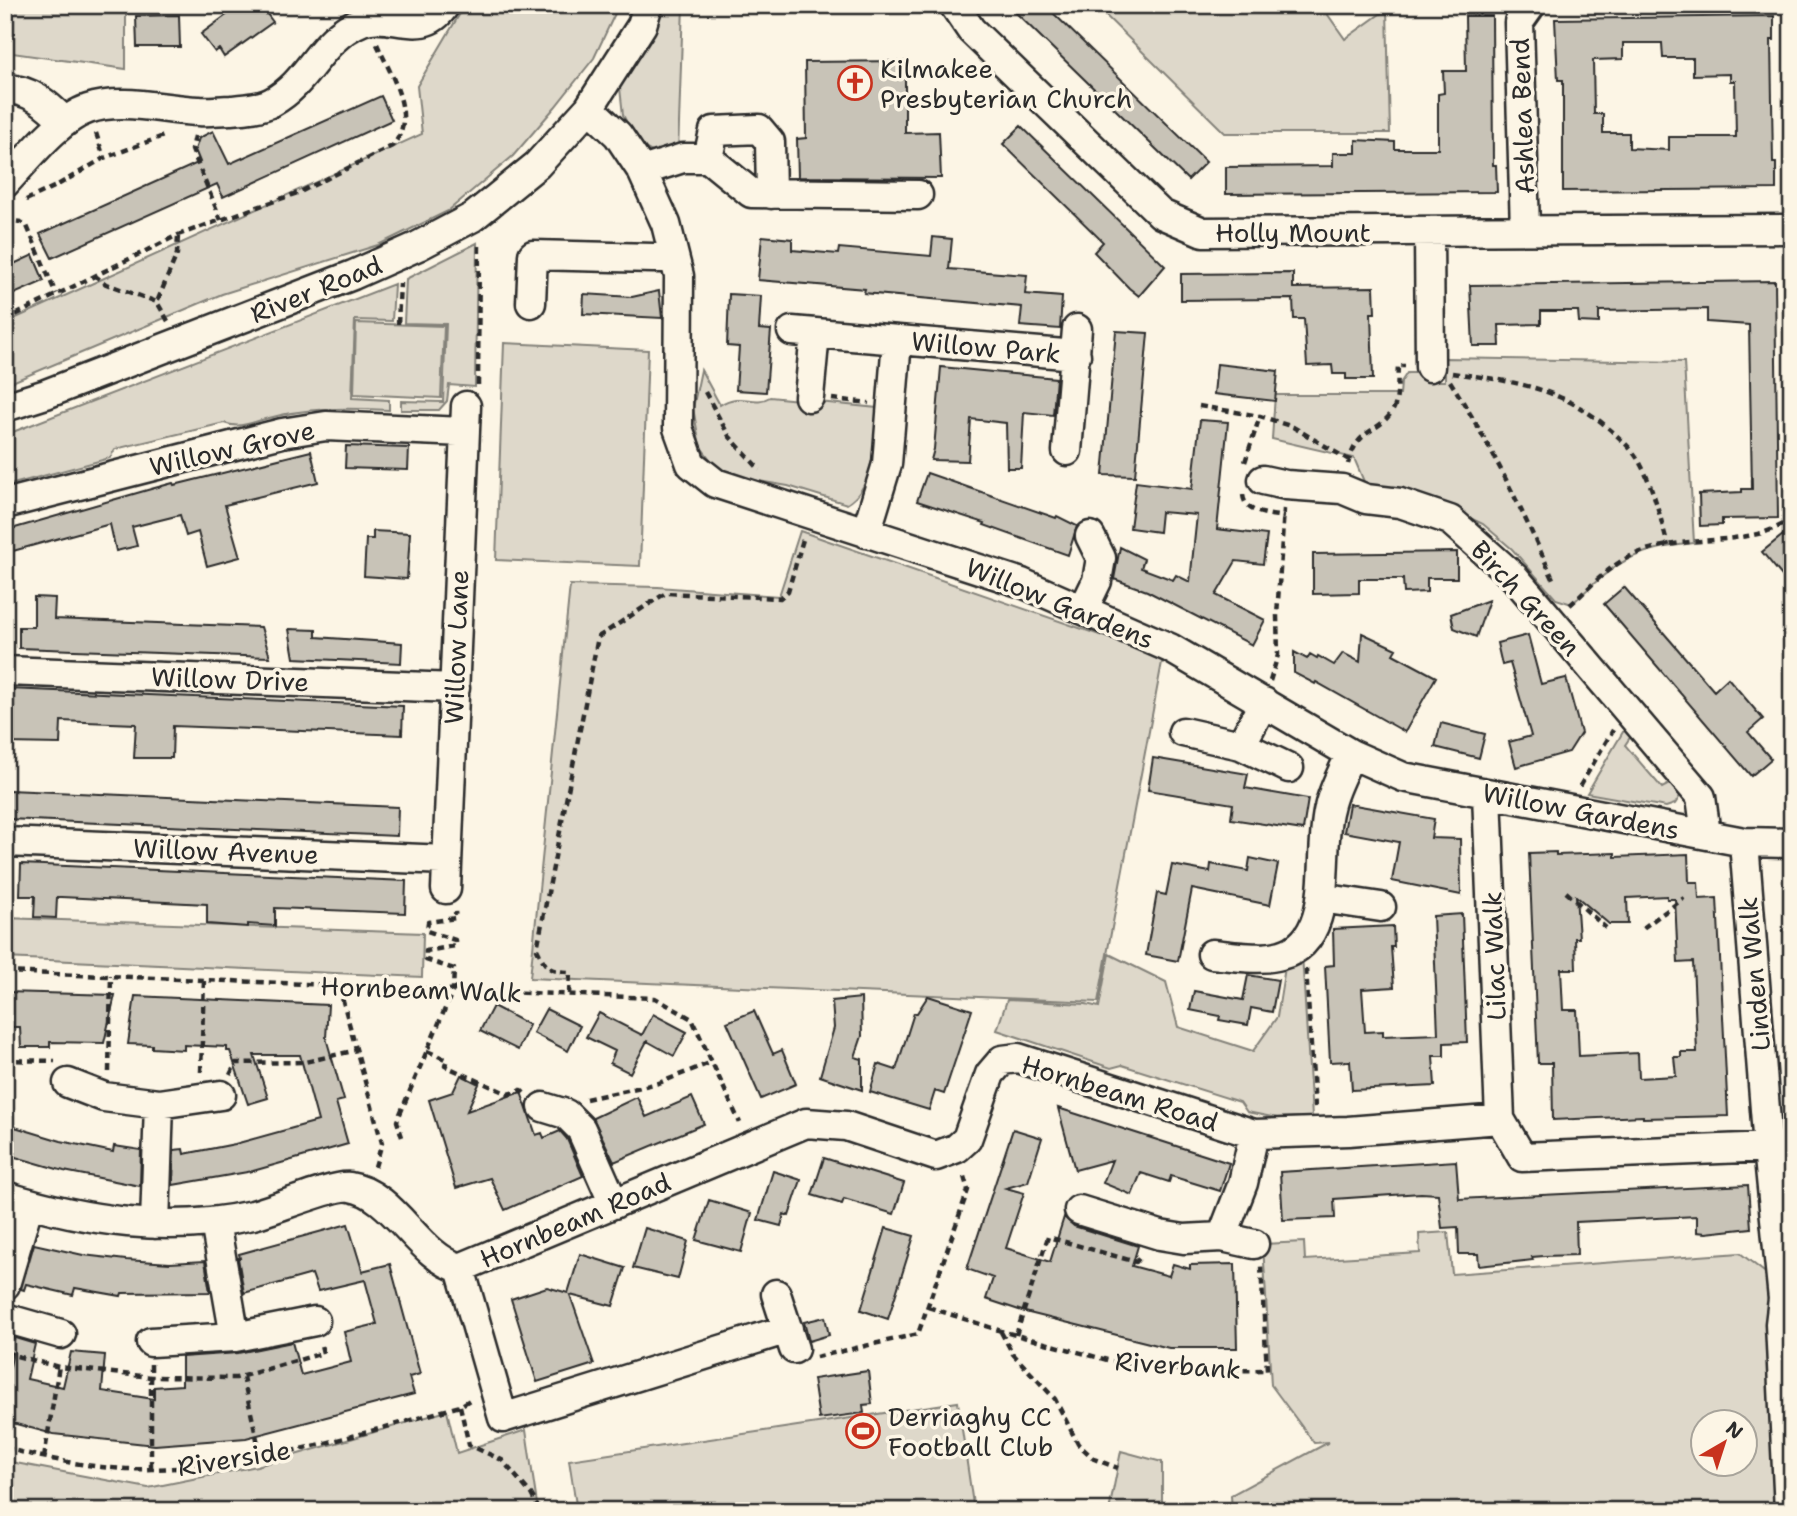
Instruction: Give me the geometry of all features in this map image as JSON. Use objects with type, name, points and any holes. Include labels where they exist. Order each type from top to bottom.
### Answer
[{"type":"street","points":[[14,192],[65,122],[88,109],[117,104],[201,111],[246,109],[272,103],[300,79],[326,46],[363,12],[421,23],[433,19],[445,5]]},
{"type":"street","name":"River Road","points":[[5,408],[180,343],[391,259],[473,217],[537,165],[589,108],[642,25],[648,5]]},
{"type":"street","name":"Holly Mount","points":[[954,5],[971,30],[1160,214],[1203,232],[1792,229]]},
{"type":"street","name":"Ashlea Bend","points":[[1525,230],[1519,22],[1531,5]]},
{"type":"street","points":[[5,89],[19,89],[47,104],[65,122]]},
{"type":"street","name":"Willow Gardens","points":[[589,108],[618,135],[642,171],[666,224],[679,276],[678,428],[691,464],[715,483],[1022,583],[1170,648],[1351,754],[1404,777],[1744,842],[1792,843]]},
{"type":"street","points":[[708,158],[714,131],[759,129],[770,142],[771,194]]},
{"type":"street","points":[[642,171],[683,158],[708,158],[751,193],[918,195]]},
{"type":"street","points":[[1429,231],[1430,367]]},
{"type":"street","points":[[531,303],[533,256],[674,257]]},
{"type":"street","name":"Willow Park","points":[[809,397],[803,332],[897,340],[1077,342],[1067,451]]},
{"type":"street","name":"Willow Park","points":[[866,533],[887,464],[897,340]]},
{"type":"street","name":"Willow Grove","points":[[5,504],[282,433],[326,426],[465,419]]},
{"type":"street","name":"Willow Lane","points":[[446,889],[465,419]]},
{"type":"street","name":"Birch Green","points":[[1274,482],[1342,489],[1366,499],[1400,503],[1450,520],[1515,578],[1701,797],[1706,834]]},
{"type":"street","points":[[1083,610],[1097,581],[1101,558],[1090,536]]},
{"type":"street","name":"Willow Drive","points":[[5,671],[455,688]]},
{"type":"street","points":[[1241,745],[1264,702]]},
{"type":"street","points":[[1183,732],[1241,745],[1289,768]]},
{"type":"street","points":[[1212,954],[1254,957],[1282,955],[1301,945],[1316,925],[1321,898],[1328,808],[1351,754]]},
{"type":"street","name":"Lilac Walk","points":[[1487,794],[1500,1119],[1522,1157],[1780,1147]]},
{"type":"street","name":"Willow Avenue","points":[[5,842],[447,860]]},
{"type":"street","name":"Linden Walk","points":[[1744,842],[1780,1147],[1788,1299],[1780,1324],[1789,1511]]},
{"type":"street","points":[[1321,898],[1381,906]]},
{"type":"street","name":"Hornbeam Road","points":[[368,1191],[435,1253],[451,1266],[460,1268],[806,1123],[846,1126],[936,1156],[957,1149],[967,1139],[990,1074],[1002,1060],[1018,1058],[1254,1134]]},
{"type":"street","points":[[68,1083],[104,1097],[159,1104],[211,1097]]},
{"type":"street","points":[[155,1224],[159,1104]]},
{"type":"street","points":[[555,1110],[582,1129],[614,1204]]},
{"type":"street","points":[[1222,1237],[1243,1183],[1254,1134],[1500,1119]]},
{"type":"street","points":[[5,1285],[17,1200],[101,1221],[155,1224],[215,1222],[256,1214],[346,1186],[368,1191]]},
{"type":"street","points":[[1079,1210],[1160,1235],[1184,1239],[1222,1237],[1257,1252]]},
{"type":"street","points":[[215,1222],[235,1337]]},
{"type":"street","points":[[460,1268],[503,1418],[791,1339],[776,1294]]},
{"type":"street","points":[[5,1318],[61,1334]]},
{"type":"street","points":[[151,1342],[235,1337],[315,1321]]},
{"type":"path","points":[[5,320],[178,235],[300,192],[392,145],[399,138],[404,120],[397,90],[363,12]]},
{"type":"path","points":[[201,111],[192,150],[222,220]]},
{"type":"path","points":[[14,192],[56,186],[104,158],[184,128],[201,111]]},
{"type":"path","points":[[465,419],[477,393],[479,239],[473,217]]},
{"type":"path","points":[[5,220],[22,222],[27,226],[56,294]]},
{"type":"path","points":[[157,302],[177,254],[178,235]]},
{"type":"path","points":[[391,259],[400,280],[398,324]]},
{"type":"path","points":[[94,275],[106,284],[157,302],[180,343]]},
{"type":"path","points":[[1555,585],[1523,513],[1481,431],[1444,372],[1532,387],[1568,399],[1602,422],[1627,445],[1642,465],[1660,514],[1668,546]]},
{"type":"path","points":[[699,381],[729,436],[769,477]]},
{"type":"path","points":[[1199,406],[1260,416],[1293,427],[1349,460],[1355,444],[1395,409],[1397,382]]},
{"type":"path","points":[[809,397],[891,405]]},
{"type":"path","points":[[1264,702],[1278,655],[1274,482]]},
{"type":"path","points":[[569,994],[570,972],[552,971],[546,966],[537,949],[598,637],[666,593],[780,598],[788,591],[810,515]]},
{"type":"path","points":[[1561,597],[1566,609],[1597,580],[1637,553],[1763,533],[1792,520]]},
{"type":"path","points":[[1568,807],[1626,708]]},
{"type":"path","points":[[402,1137],[397,1121],[453,990],[454,969],[426,960],[426,951],[455,946],[455,940],[427,931],[428,922],[456,918],[456,912],[430,902],[430,897],[446,889]]},
{"type":"path","points":[[1566,892],[1606,928]]},
{"type":"path","points":[[1643,928],[1684,898]]},
{"type":"path","points":[[1301,945],[1305,955],[1316,1132]]},
{"type":"path","name":"Hornbeam Walk","points":[[5,972],[655,998],[692,1019],[751,1145]]},
{"type":"path","points":[[104,1097],[109,1076],[111,975]]},
{"type":"path","points":[[204,979],[211,1097]]},
{"type":"path","points":[[339,986],[382,1143],[368,1191]]},
{"type":"path","points":[[211,1097],[236,1063],[305,1062],[357,1051]]},
{"type":"path","points":[[427,1051],[447,1060],[445,1066],[508,1094],[521,1090],[555,1110],[579,1100],[659,1083],[712,1062]]},
{"type":"path","points":[[5,1060],[61,1061],[68,1083]]},
{"type":"path","points":[[791,1339],[807,1359],[918,1334],[968,1190],[957,1149]]},
{"type":"path","points":[[1016,1335],[1048,1237],[1136,1262],[1160,1235]]},
{"type":"path","name":"Riverbank","points":[[928,1307],[1111,1362],[1186,1371],[1267,1370],[1257,1252]]},
{"type":"path","points":[[1001,1331],[1013,1354],[1055,1399],[1078,1444],[1094,1460],[1118,1468]]},
{"type":"path","points":[[44,1458],[59,1367],[61,1334]]},
{"type":"path","points":[[151,1342],[151,1470]]},
{"type":"path","points":[[243,1377],[261,1457]]},
{"type":"path","name":"Riverside","points":[[5,1448],[44,1458],[151,1470],[210,1465],[347,1438],[460,1406],[469,1445],[502,1460],[531,1493],[540,1511]]},
{"type":"shaded area","points":[[5,5],[126,5],[126,69],[5,52]]},
{"type":"shaded area","points":[[465,5],[619,5],[594,58],[555,107],[513,156],[448,211],[378,245],[222,294],[5,385],[5,323],[422,134],[417,86]]},
{"type":"shaded area","points":[[657,5],[683,5],[678,153],[661,157],[638,144],[623,115],[619,79]]},
{"type":"shaded area","points":[[1095,5],[1321,5],[1345,39],[1387,9],[1390,133],[1225,133]]},
{"type":"shaded area","points":[[477,243],[475,387],[449,385],[447,401],[439,410],[401,410],[401,401],[443,402],[446,324],[404,323],[406,279]]},
{"type":"shaded area","points":[[394,284],[392,321],[355,320],[352,398],[389,400],[389,410],[311,410],[244,425],[224,423],[115,449],[110,458],[13,484],[5,480],[5,435]]},
{"type":"shaded area","points":[[356,323],[444,326],[441,398],[354,394]]},
{"type":"shaded area","points":[[504,343],[648,350],[640,566],[496,560]]},
{"type":"shaded area","points":[[1445,358],[1684,362],[1694,543],[1655,549],[1627,560],[1601,577],[1572,604],[1556,599],[1512,549],[1483,524],[1433,500],[1368,491],[1354,458],[1272,439],[1275,395],[1400,395],[1401,382],[1407,373],[1420,373],[1427,381],[1445,381]]},
{"type":"shaded area","points":[[701,370],[720,405],[735,399],[764,400],[770,397],[877,408],[872,461],[864,486],[847,504],[788,486],[747,479],[717,468],[700,446],[693,408]]},
{"type":"shaded area","points":[[800,531],[1163,657],[1098,1002],[530,978],[570,585],[658,587],[779,596]]},
{"type":"shaded area","points":[[1627,725],[1633,733],[1625,745],[1662,788],[1675,781],[1682,793],[1675,804],[1666,807],[1587,793]]},
{"type":"shaded area","points":[[5,918],[423,933],[422,977],[5,958]]},
{"type":"shaded area","points":[[1109,954],[1166,982],[1178,1027],[1253,1051],[1277,1017],[1286,961],[1302,954],[1312,1117],[1277,1118],[1247,1112],[1240,1102],[1122,1065],[1111,1068],[997,1030],[1007,1000],[1099,1007]]},
{"type":"shaded area","points":[[1448,1232],[1452,1274],[1740,1253],[1768,1275],[1780,1511],[1232,1511],[1231,1495],[1329,1442],[1314,1443],[1271,1385],[1263,1244],[1304,1242],[1305,1260],[1420,1253],[1419,1234]]},
{"type":"shaded area","name":"Derriaghy CC Football Club","points":[[958,1402],[974,1511],[577,1511],[569,1460]]},
{"type":"shaded area","points":[[447,1411],[457,1453],[526,1430],[538,1511],[5,1511],[5,1461],[148,1488],[257,1466]]},
{"type":"shaded area","points":[[1121,1451],[1162,1462],[1162,1511],[1109,1511]]},
{"type":"building","points":[[240,5],[260,5],[273,22],[224,57],[219,49],[215,52],[201,34]]},
{"type":"building","points":[[1008,5],[1045,5],[1206,162],[1188,180]]},
{"type":"building","points":[[179,15],[180,47],[137,47],[136,16]]},
{"type":"building","points":[[1465,16],[1492,16],[1493,165],[1496,165],[1497,192],[1226,194],[1226,167],[1333,166],[1333,153],[1356,153],[1356,140],[1395,142],[1395,149],[1438,149],[1438,94],[1444,93],[1443,71],[1466,71]]},
{"type":"building","points":[[1774,16],[1774,40],[1771,40],[1773,163],[1776,163],[1776,189],[1563,191],[1563,80],[1558,80],[1555,19]],"holes":[[[1623,43],[1662,43],[1663,58],[1693,58],[1693,75],[1730,74],[1730,81],[1735,81],[1736,137],[1669,137],[1669,150],[1629,148],[1629,133],[1603,133],[1603,114],[1594,114],[1593,60],[1623,59]]]},
{"type":"building","points":[[905,61],[905,133],[939,132],[941,178],[798,177],[797,139],[806,138],[805,62]]},
{"type":"building","points":[[381,96],[392,120],[223,197],[217,184],[52,258],[40,234],[200,162],[195,150],[199,138],[213,131],[229,164]]},
{"type":"building","points":[[1021,126],[1165,266],[1139,296],[1094,252],[1103,242],[1003,144]]},
{"type":"building","points":[[762,236],[792,239],[792,250],[838,254],[839,248],[931,256],[933,237],[952,239],[949,269],[1027,275],[1025,294],[1062,297],[1060,329],[1020,326],[1022,307],[864,293],[865,289],[758,280]]},
{"type":"building","points":[[33,255],[44,281],[5,298],[5,268]]},
{"type":"building","points":[[1293,273],[1293,288],[1374,287],[1375,313],[1371,313],[1373,379],[1346,379],[1346,374],[1333,374],[1332,365],[1307,366],[1304,319],[1294,319],[1293,299],[1181,300],[1181,274]]},
{"type":"building","points":[[1775,281],[1778,518],[1722,519],[1722,525],[1700,526],[1699,494],[1752,489],[1749,325],[1707,322],[1707,309],[1599,311],[1599,323],[1579,322],[1578,311],[1541,311],[1541,324],[1499,325],[1500,346],[1473,346],[1470,285]]},
{"type":"building","points":[[659,291],[662,318],[583,314],[584,294],[632,297]]},
{"type":"building","points":[[729,294],[761,296],[759,329],[771,330],[766,392],[736,390],[739,347],[727,346]]},
{"type":"building","points":[[1116,331],[1148,333],[1135,476],[1103,475]]},
{"type":"building","points":[[1217,364],[1278,371],[1275,401],[1214,394]]},
{"type":"building","points":[[941,367],[1056,378],[1053,415],[1024,412],[1021,468],[1007,468],[1006,423],[971,419],[968,461],[931,460]]},
{"type":"building","points":[[1200,420],[1228,422],[1217,529],[1267,535],[1263,564],[1236,561],[1216,595],[1265,620],[1252,645],[1147,591],[1114,579],[1120,547],[1144,559],[1141,568],[1173,580],[1176,575],[1190,582],[1197,515],[1161,512],[1159,532],[1130,528],[1136,482],[1192,489]]},
{"type":"building","points":[[346,446],[409,448],[408,470],[345,468]]},
{"type":"building","points":[[311,451],[318,482],[225,505],[240,557],[207,566],[198,532],[186,536],[180,515],[132,527],[137,546],[116,551],[110,524],[13,551],[8,530],[173,483],[174,485]]},
{"type":"building","points":[[927,473],[1056,518],[1057,516],[1077,526],[1068,555],[984,525],[985,523],[917,501]]},
{"type":"building","points":[[373,531],[410,533],[407,579],[364,576],[366,539],[373,539]]},
{"type":"building","points":[[1783,535],[1792,546],[1792,588],[1762,552]]},
{"type":"building","points":[[1457,552],[1457,578],[1427,578],[1427,592],[1404,593],[1403,579],[1359,579],[1359,593],[1313,594],[1313,554]]},
{"type":"building","points":[[1624,587],[1714,691],[1728,678],[1763,719],[1748,732],[1771,759],[1751,776],[1604,604]]},
{"type":"building","points":[[34,597],[55,598],[54,619],[261,627],[270,657],[19,648],[19,627],[34,627]]},
{"type":"building","points":[[1489,600],[1476,637],[1454,628],[1451,614]]},
{"type":"building","points":[[289,629],[316,630],[316,637],[402,643],[401,663],[294,658]]},
{"type":"building","points":[[1362,633],[1396,649],[1393,654],[1436,677],[1405,732],[1316,682],[1315,684],[1294,673],[1294,652],[1307,659],[1310,654],[1317,658],[1318,656],[1334,665],[1343,653],[1360,662]]},
{"type":"building","points":[[1528,635],[1541,684],[1566,678],[1581,733],[1569,752],[1516,767],[1509,742],[1531,736],[1510,663],[1502,665],[1497,643]]},
{"type":"building","points":[[9,689],[403,706],[402,735],[173,726],[172,758],[134,758],[136,724],[61,721],[60,744],[7,743]]},
{"type":"building","points":[[1441,723],[1485,734],[1479,758],[1435,747]]},
{"type":"building","points":[[1153,758],[1248,774],[1245,788],[1308,799],[1303,830],[1231,819],[1233,804],[1148,790]]},
{"type":"building","points":[[9,790],[398,807],[397,836],[8,819]]},
{"type":"building","points":[[1349,804],[1434,819],[1431,838],[1460,839],[1461,895],[1392,881],[1399,842],[1344,832]]},
{"type":"building","points":[[1529,853],[1615,853],[1615,857],[1688,854],[1689,882],[1698,882],[1699,899],[1717,898],[1728,1116],[1553,1120],[1552,1063],[1538,1063]],"holes":[[[1576,896],[1609,924],[1628,924],[1627,898],[1667,896],[1667,899],[1675,899],[1678,963],[1693,962],[1697,1052],[1681,1052],[1681,1057],[1674,1057],[1676,1076],[1639,1078],[1638,1053],[1579,1056],[1577,1010],[1563,1010],[1561,969],[1576,969],[1575,938],[1579,938]]]},
{"type":"building","points":[[1250,858],[1278,864],[1270,905],[1192,889],[1178,961],[1146,955],[1157,893],[1166,895],[1172,865],[1210,872],[1211,864],[1248,871]]},
{"type":"building","points":[[21,864],[406,881],[405,913],[275,908],[275,926],[248,924],[248,927],[207,924],[207,904],[57,897],[56,918],[34,917],[35,896],[20,896]]},
{"type":"building","points":[[1462,914],[1467,1042],[1444,1043],[1444,1056],[1433,1056],[1435,1086],[1352,1090],[1350,1061],[1330,1062],[1325,966],[1334,965],[1333,929],[1393,926],[1394,947],[1391,947],[1394,987],[1362,989],[1365,1032],[1383,1031],[1383,1036],[1438,1034],[1433,916]]},
{"type":"building","points":[[1248,975],[1278,980],[1272,1012],[1251,1008],[1248,1025],[1219,1020],[1220,1016],[1190,1010],[1194,991],[1243,1000]]},
{"type":"building","points":[[5,992],[115,995],[104,1043],[50,1042],[50,1047],[21,1047],[20,1027],[5,1023]]},
{"type":"building","points":[[135,996],[328,1005],[326,1038],[344,1100],[336,1102],[348,1144],[253,1171],[173,1185],[174,1150],[183,1149],[184,1154],[235,1144],[318,1121],[300,1055],[254,1055],[268,1098],[248,1104],[227,1047],[184,1045],[184,1050],[128,1044]]},
{"type":"building","points":[[928,996],[972,1010],[944,1094],[935,1091],[929,1110],[870,1092],[878,1064],[896,1070],[914,1013],[917,1013]]},
{"type":"building","points":[[861,998],[862,1036],[855,1057],[862,1059],[862,1090],[820,1076],[834,1028],[832,1001]]},
{"type":"building","points":[[493,1006],[529,1025],[518,1050],[480,1031]]},
{"type":"building","points":[[546,1009],[580,1026],[568,1051],[533,1033]]},
{"type":"building","points":[[754,1011],[773,1054],[782,1050],[796,1084],[761,1099],[727,1022]]},
{"type":"building","points":[[599,1013],[642,1035],[653,1014],[687,1032],[674,1056],[647,1041],[630,1073],[610,1063],[615,1051],[586,1037]]},
{"type":"building","points":[[461,1075],[479,1084],[467,1111],[521,1092],[536,1135],[542,1133],[544,1138],[560,1131],[567,1139],[583,1176],[505,1210],[490,1178],[456,1188],[429,1100],[453,1092]]},
{"type":"building","points":[[637,1097],[646,1117],[692,1097],[704,1124],[614,1162],[593,1118]]},
{"type":"building","points":[[1058,1108],[1229,1163],[1220,1191],[1171,1176],[1169,1182],[1141,1173],[1132,1195],[1103,1183],[1112,1160],[1075,1170]]},
{"type":"building","points":[[5,1124],[61,1141],[113,1152],[114,1146],[141,1150],[140,1186],[64,1171],[5,1154]]},
{"type":"building","points":[[1013,1129],[1042,1138],[1028,1182],[1006,1188],[1024,1193],[1006,1248],[1050,1262],[1064,1217],[1074,1226],[1138,1246],[1132,1266],[1169,1276],[1173,1264],[1190,1269],[1190,1265],[1235,1264],[1237,1348],[1169,1348],[1025,1312],[986,1299],[993,1278],[967,1269]]},
{"type":"building","points":[[824,1158],[904,1183],[894,1214],[844,1199],[842,1204],[812,1195]]},
{"type":"building","points":[[1456,1161],[1459,1199],[1748,1185],[1751,1228],[1697,1232],[1697,1216],[1576,1222],[1577,1255],[1532,1257],[1533,1260],[1479,1266],[1478,1254],[1459,1254],[1458,1227],[1442,1228],[1438,1194],[1334,1199],[1335,1218],[1283,1220],[1280,1172]]},
{"type":"building","points":[[773,1171],[801,1180],[789,1216],[784,1214],[781,1226],[758,1220]]},
{"type":"building","points":[[709,1200],[752,1213],[741,1252],[696,1240]]},
{"type":"building","points":[[348,1224],[362,1271],[390,1264],[420,1374],[409,1377],[414,1394],[246,1438],[155,1445],[53,1434],[5,1421],[5,1388],[13,1353],[5,1351],[5,1335],[35,1344],[27,1379],[63,1387],[71,1352],[105,1355],[102,1391],[154,1399],[154,1387],[182,1385],[182,1357],[238,1353],[292,1342],[301,1375],[351,1362],[344,1332],[377,1324],[365,1280],[318,1291],[312,1274],[244,1293],[238,1258],[239,1254]]},
{"type":"building","points":[[645,1228],[688,1241],[678,1279],[633,1268]]},
{"type":"building","points":[[886,1228],[914,1236],[888,1319],[861,1310]]},
{"type":"building","points":[[34,1244],[83,1255],[126,1260],[170,1263],[205,1261],[210,1292],[122,1293],[121,1296],[75,1288],[73,1295],[26,1284],[24,1290],[21,1289]]},
{"type":"building","points":[[580,1254],[625,1268],[613,1306],[570,1295],[594,1364],[537,1382],[511,1299],[547,1287],[568,1293]]},
{"type":"building","points":[[825,1317],[829,1335],[809,1341],[804,1322]]},
{"type":"building","points":[[868,1371],[872,1404],[863,1405],[864,1413],[819,1419],[813,1379]]},
{"type":"place","name":"Kilmakee Presbyterian Church","points":[[855,83]]},
{"type":"place","name":"Derriaghy CC Football Club","points":[[863,1431]]}]
